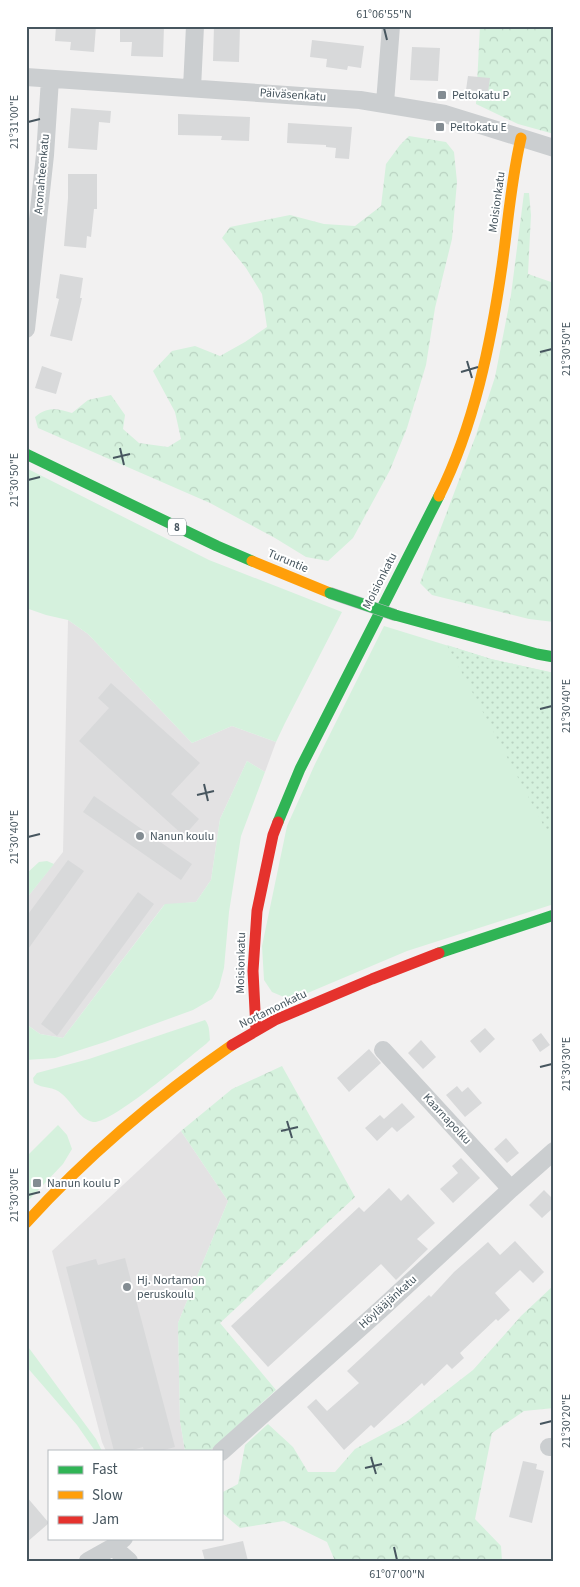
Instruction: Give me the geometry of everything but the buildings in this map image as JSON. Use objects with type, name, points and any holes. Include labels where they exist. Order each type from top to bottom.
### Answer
[{"type":"main road","name":"Moisionkatu","points":[[256,1030],[253,971],[256,911],[273,835],[300,769],[441,491],[468,426],[484,365],[502,268],[516,159],[521,138]]},
{"type":"main road","name":"Turuntie","points":[[26,454],[217,546],[330,593],[395,615],[554,657]]},
{"type":"main road","name":"Nortamonkatu","points":[[26,1223],[94,1155],[154,1104],[225,1050],[256,1030],[341,991],[392,971],[554,915]]},
{"type":"street","points":[[192,88],[195,26]]},
{"type":"street","points":[[385,103],[391,26]]},
{"type":"street","name":"Päiväsenkatu","points":[[26,77],[385,103],[445,114],[554,148]]},
{"type":"street","name":"Aronahteenkatu","points":[[26,329],[45,155],[50,78]]},
{"type":"street","name":"Kaarnapolku","points":[[383,1050],[511,1188]]},
{"type":"street","name":"Höylääjänkatu","points":[[222,1451],[554,1151]]},
{"type":"street","points":[[88,1561],[118,1542],[129,1561]]},
{"type":"shaded area","name":"Nanun koulu","points":[[68,620],[88,634],[192,743],[232,726],[276,742],[265,772],[247,761],[220,819],[211,880],[196,902],[164,905],[63,1038],[40,1034],[26,1024],[26,899],[63,852]]},
{"type":"shaded area","name":"Hj. Nortamon peruskoulu","points":[[181,1131],[228,1201],[178,1323],[180,1421],[185,1450],[106,1450],[52,1251]]},
{"type":"green space","points":[[480,26],[554,26],[554,134],[518,124],[476,104]]},
{"type":"green space","points":[[409,136],[446,142],[454,152],[457,182],[452,239],[435,308],[426,365],[407,428],[390,470],[353,538],[328,561],[306,557],[210,503],[38,428],[35,417],[44,411],[57,410],[72,413],[88,400],[111,395],[125,415],[123,429],[139,443],[168,447],[181,439],[175,412],[153,371],[172,351],[195,346],[220,356],[267,327],[262,294],[246,268],[222,238],[230,227],[290,215],[324,224],[355,226],[381,206],[386,164]]},
{"type":"green space","points":[[524,193],[529,193],[531,215],[528,274],[554,283],[554,622],[529,619],[432,595],[420,583],[476,435],[495,377],[511,295]]},
{"type":"green space","points":[[26,468],[209,560],[342,612],[276,742],[232,726],[192,743],[88,634],[68,620],[26,608]]},
{"type":"green space","points":[[384,626],[491,659],[554,673],[554,904],[407,951],[291,1000],[272,992],[264,980],[262,946],[287,826],[315,764]]},
{"type":"green space","points":[[447,645],[491,659],[554,673],[554,845]]},
{"type":"green space","points":[[247,761],[265,772],[241,836],[229,912],[224,968],[219,987],[212,999],[193,1010],[105,1042],[55,1058],[26,1060],[26,1024],[40,1034],[63,1038],[165,904],[196,902],[211,880],[220,819]]},
{"type":"green space","points":[[47,861],[54,864],[26,899],[26,874],[39,862]]},
{"type":"green space","points":[[205,1020],[209,1027],[210,1040],[206,1044],[132,1102],[102,1120],[93,1122],[84,1118],[59,1091],[34,1083],[33,1078],[37,1073],[89,1059]]},
{"type":"green space","points":[[282,1066],[355,1197],[220,1323],[276,1390],[211,1450],[185,1450],[180,1421],[178,1323],[228,1201],[181,1131],[232,1089]]},
{"type":"green space","points":[[58,1125],[67,1135],[72,1149],[63,1164],[26,1203],[26,1157]]},
{"type":"green space","points":[[554,1285],[554,1408],[524,1411],[492,1433],[475,1519],[501,1546],[502,1561],[335,1561],[327,1542],[284,1521],[240,1528],[222,1513],[222,1492],[238,1484],[245,1445],[268,1424],[293,1447],[308,1472],[335,1472],[355,1449],[406,1422],[473,1370],[521,1316]]},
{"type":"green space","points":[[26,1344],[96,1439],[102,1450],[94,1450],[77,1425],[26,1366]]},
{"type":"traffic: fast","points":[[26,454],[252,561]]},
{"type":"traffic: fast","points":[[278,822],[300,769],[439,496]]},
{"type":"traffic: fast","points":[[330,593],[395,615]]},
{"type":"traffic: fast","points":[[395,615],[554,657]]},
{"type":"traffic: fast","points":[[439,953],[554,915]]},
{"type":"traffic: slow","points":[[439,496],[462,441],[486,354],[498,295],[512,186],[521,138]]},
{"type":"traffic: slow","points":[[252,561],[330,593]]},
{"type":"traffic: slow","points":[[26,1223],[49,1198],[124,1128],[177,1085],[232,1045]]},
{"type":"traffic: jam","points":[[256,1030],[253,971],[257,911],[273,835],[278,822]]},
{"type":"traffic: jam","points":[[232,1045],[275,1020],[439,953]]},
{"type":"place","name":"Peltokatu P","points":[[442,95]]},
{"type":"place","name":"Peltokatu E","points":[[440,127]]},
{"type":"place","name":"Nanun koulu","points":[[140,836]]},
{"type":"place","name":"Nanun koulu P","points":[[37,1183]]},
{"type":"place","name":"Hj. Nortamon peruskoulu","points":[[127,1287]]}]
